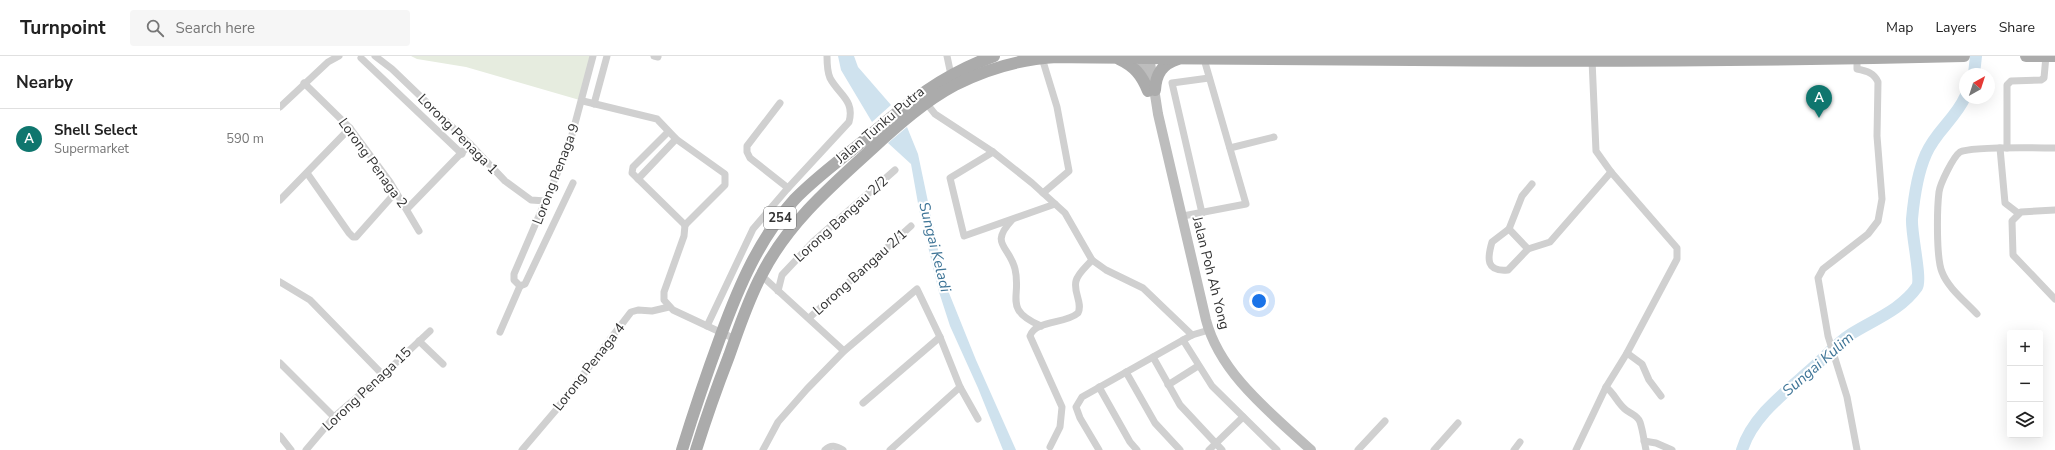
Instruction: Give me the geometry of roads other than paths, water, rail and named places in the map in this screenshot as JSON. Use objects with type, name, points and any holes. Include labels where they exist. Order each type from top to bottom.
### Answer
[{"type":"main road","name":"Jalan Tunku Putra","points":[[696,450],[735,339],[761,275],[789,232],[824,192],[878,136],[902,115],[951,74],[994,56]]},
{"type":"main road","name":"Jalan Tunku Putra","points":[[902,115],[927,104],[954,86],[971,78],[1016,62],[1042,58],[1624,58],[1788,60],[1857,57],[1964,56]]},
{"type":"main road","points":[[2026,56],[2055,56]]},
{"type":"main road","name":"Jalan Poh Ah Yong","points":[[1145,57],[1209,330],[1226,364],[1278,419],[1311,450]]},
{"type":"main road","points":[[1102,58],[1119,59],[1134,67],[1152,90]]},
{"type":"main road","points":[[1152,90],[1161,69],[1169,62],[1179,58]]},
{"type":"main road","name":"Jalan Tunku Putra","points":[[682,450],[700,392],[746,272],[775,225],[803,191],[878,136]]},
{"type":"street","points":[[280,107],[328,62],[339,56]]},
{"type":"street","name":"Lorong Penaga 1","points":[[375,56],[392,69],[518,192],[531,200],[546,201]]},
{"type":"street","name":"Lorong Penaga 9","points":[[523,285],[514,280],[514,274],[569,146],[583,101],[593,56]]},
{"type":"street","points":[[594,104],[607,56]]},
{"type":"street","points":[[707,326],[753,229],[788,188],[849,122],[852,112],[847,101],[831,79],[827,65],[827,56]]},
{"type":"street","points":[[947,56],[951,74]]},
{"type":"street","points":[[2046,56],[2044,78],[2041,80],[2012,81],[2007,85],[2003,148],[2005,203],[2018,213],[2055,210]]},
{"type":"street","points":[[1857,57],[1857,69],[1875,76],[1878,82],[1877,136],[1882,199],[1878,221],[1868,234],[1823,269],[1818,278],[1828,336],[1840,371],[1857,450]]},
{"type":"street","points":[[361,58],[462,154]]},
{"type":"street","points":[[1042,58],[1057,107],[1069,171],[1043,193]]},
{"type":"street","points":[[1576,450],[1606,387],[1627,353],[1677,259],[1677,248],[1611,172],[1596,151],[1590,58]]},
{"type":"street","points":[[1183,216],[1246,204],[1204,59]]},
{"type":"street","points":[[1202,213],[1172,83],[1209,78]]},
{"type":"street","name":"Lorong Penaga 2","points":[[304,83],[350,128],[396,192],[420,231]]},
{"type":"street","points":[[583,101],[657,119],[676,140],[725,174],[725,184],[686,224],[684,236],[664,292],[664,300],[669,307],[735,339]]},
{"type":"street","points":[[780,103],[747,146],[747,152],[750,158],[788,188]]},
{"type":"street","points":[[927,104],[934,114],[993,152],[1065,213],[1092,260],[1106,270],[1143,288],[1192,335]]},
{"type":"street","points":[[280,200],[350,128]]},
{"type":"street","points":[[668,132],[633,167],[632,173],[686,224]]},
{"type":"street","points":[[1230,148],[1274,137]]},
{"type":"street","points":[[638,179],[676,140]]},
{"type":"street","points":[[407,209],[462,154],[470,144]]},
{"type":"street","points":[[1977,314],[1949,285],[1942,272],[1939,251],[1939,192],[1941,183],[1960,153],[2003,148],[2055,148]]},
{"type":"street","points":[[993,152],[950,178],[964,236],[1055,204]]},
{"type":"street","name":"Lorong Bangau 2/2","points":[[778,291],[782,275],[813,242],[895,170]]},
{"type":"street","points":[[1532,184],[1522,196],[1509,229],[1492,242],[1489,262],[1492,267],[1500,271],[1508,270],[1528,249],[1550,242],[1611,172]]},
{"type":"street","points":[[307,173],[348,233],[353,237],[356,237],[396,192]]},
{"type":"street","points":[[500,332],[573,183]]},
{"type":"street","points":[[2018,213],[2012,221],[2012,252],[2055,299]]},
{"type":"street","points":[[1013,219],[1002,231],[1001,238],[1015,268],[1017,306],[1027,318],[1041,326]]},
{"type":"street","name":"Lorong Bangau 2/1","points":[[809,318],[911,226]]},
{"type":"street","points":[[1509,229],[1528,249]]},
{"type":"street","points":[[1030,336],[1033,331],[1041,326],[1070,318],[1078,313],[1080,305],[1075,284],[1077,278],[1092,260]]},
{"type":"street","points":[[761,275],[844,351]]},
{"type":"street","points":[[280,282],[310,300],[384,375]]},
{"type":"street","points":[[763,450],[778,422],[807,389],[844,351],[917,289],[940,337],[960,387],[978,419]]},
{"type":"street","name":"Lorong Penaga 4","points":[[522,450],[556,410],[631,312],[638,310],[652,311],[669,307]]},
{"type":"street","points":[[1027,318],[1030,336],[1062,407],[1060,427],[1050,447]]},
{"type":"street","points":[[1099,450],[1080,418],[1076,407],[1082,397],[1192,335],[1209,330]]},
{"type":"street","name":"Lorong Penaga 15","points":[[306,450],[334,418],[384,375],[430,331]]},
{"type":"street","points":[[863,403],[940,337]]},
{"type":"street","points":[[1183,340],[1212,386],[1277,450]]},
{"type":"street","points":[[419,341],[443,364]]},
{"type":"street","points":[[1627,353],[1642,364],[1649,380],[1661,396]]},
{"type":"street","points":[[1153,357],[1180,405],[1222,450]]},
{"type":"street","points":[[280,363],[334,418]]},
{"type":"street","points":[[1168,385],[1198,366]]},
{"type":"street","points":[[1126,372],[1155,424],[1180,450]]},
{"type":"street","points":[[890,450],[960,387]]},
{"type":"street","points":[[1099,387],[1130,442],[1137,450]]},
{"type":"street","points":[[1606,387],[1615,394],[1616,401],[1625,410],[1636,416],[1640,422],[1646,450]]},
{"type":"street","points":[[1209,450],[1243,417]]},
{"type":"street","points":[[1358,450],[1386,421]]},
{"type":"street","points":[[1434,450],[1458,423]]},
{"type":"street","points":[[280,436],[291,450]]},
{"type":"street","points":[[1644,441],[1656,443],[1672,450]]},
{"type":"street","points":[[1514,450],[1520,442]]},
{"type":"street","points":[[825,450],[828,447],[835,446],[842,450]]},
{"type":"water","points":[[838,56],[854,56],[858,67],[891,105],[872,122],[841,70]]},
{"type":"water","name":"Sungai Keladi","points":[[907,127],[918,154],[945,283],[976,360],[1016,450],[1003,450],[978,388],[950,326],[939,292],[919,209],[911,164],[888,143]]},
{"type":"waterway","name":"Sungai Kulim","points":[[1975,68],[1976,56]]},
{"type":"waterway","name":"Sungai Kulim","points":[[1742,450],[1747,437],[1763,414],[1784,393],[1833,348],[1851,334],[1895,308],[1917,287],[1918,275],[1912,219],[1918,178],[1930,146],[1962,104]]},
{"type":"place","name":"Shell Select","points":[[1819,118]]}]
